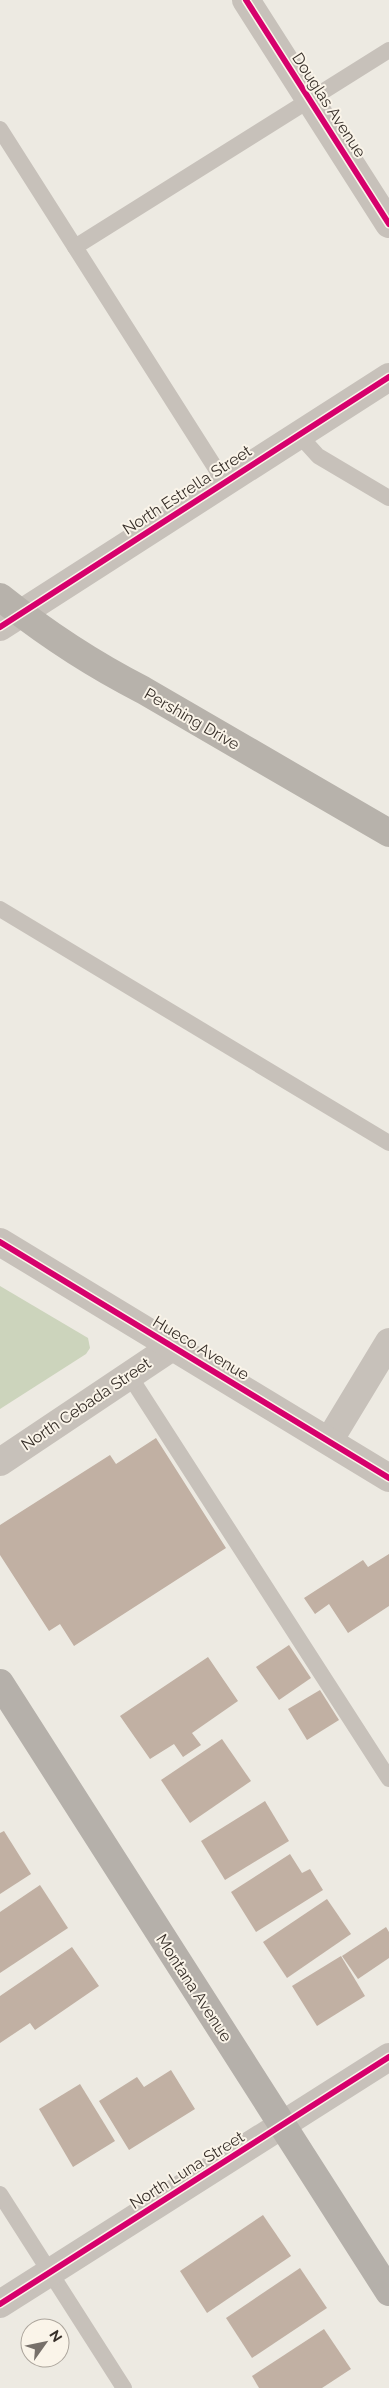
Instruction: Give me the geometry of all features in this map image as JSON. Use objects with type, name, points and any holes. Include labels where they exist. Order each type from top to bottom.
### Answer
[{"type":"main road","name":"Pershing Drive","points":[[7,612],[111,674],[143,690],[389,833]]},
{"type":"main road","name":"Montana Avenue","points":[[0,1683],[389,2292]]},
{"type":"street","name":"Douglas Avenue","points":[[246,0],[389,224]]},
{"type":"street","name":"North Estrella Street","points":[[7,612],[225,483],[389,377]]},
{"type":"street","name":"Hueco Avenue","points":[[0,1242],[389,1478]]},
{"type":"street","points":[[328,1441],[389,1342]]},
{"type":"street","name":"North Cebada Street","points":[[0,1462],[172,1347]]},
{"type":"street","name":"North Luna Street","points":[[0,2304],[389,2057]]},
{"type":"lane","points":[[75,248],[389,50]]},
{"type":"lane","points":[[0,129],[225,483]]},
{"type":"lane","points":[[299,435],[318,456],[389,498]]},
{"type":"lane","points":[[0,909],[389,1143]]},
{"type":"lane","points":[[130,1376],[389,1778]]},
{"type":"lane","points":[[0,2194],[124,2388]]},
{"type":"green space","points":[[0,1286],[88,1338],[90,1348],[86,1354],[0,1409]]},
{"type":"building","points":[[156,1438],[226,1548],[74,1646],[60,1624],[49,1631],[0,1555],[0,1525],[110,1455],[116,1464]]},
{"type":"building","points":[[389,1554],[389,1606],[348,1633],[329,1604],[315,1614],[304,1598],[363,1560],[368,1567]]},
{"type":"building","points":[[289,1645],[311,1678],[279,1700],[256,1667]]},
{"type":"building","points":[[208,1657],[238,1701],[192,1733],[201,1745],[183,1757],[174,1744],[150,1759],[120,1716]]},
{"type":"building","points":[[320,1690],[339,1720],[307,1740],[288,1709]]},
{"type":"building","points":[[222,1739],[251,1781],[190,1823],[161,1780]]},
{"type":"building","points":[[265,1801],[289,1841],[225,1880],[201,1841]]},
{"type":"building","points":[[4,1831],[31,1874],[0,1894],[0,1833]]},
{"type":"building","points":[[290,1854],[302,1873],[310,1869],[323,1890],[256,1932],[231,1892]]},
{"type":"building","points":[[40,1885],[68,1928],[0,1973],[0,1912]]},
{"type":"building","points":[[327,1899],[351,1934],[287,1978],[263,1942]]},
{"type":"building","points":[[386,1927],[389,1932],[389,1958],[358,1979],[342,1956]]},
{"type":"building","points":[[72,1947],[99,1986],[35,2030],[30,2023],[0,2043],[0,1996]]},
{"type":"building","points":[[341,1956],[365,1996],[317,2026],[292,1986]]},
{"type":"building","points":[[171,2070],[195,2109],[129,2150],[99,2101],[137,2077],[144,2087]]},
{"type":"building","points":[[80,2084],[115,2141],[73,2167],[39,2109]]},
{"type":"building","points":[[263,2215],[291,2256],[207,2313],[180,2271]]},
{"type":"building","points":[[300,2268],[327,2308],[252,2358],[226,2318]]},
{"type":"building","points":[[324,2329],[351,2369],[322,2388],[259,2388],[252,2376]]},
{"type":"cycle path","points":[[246,0],[389,224]]},
{"type":"cycle path","points":[[0,627],[389,377]]},
{"type":"cycle path","points":[[0,1242],[389,1478]]},
{"type":"cycle path","points":[[0,2304],[389,2057]]}]
